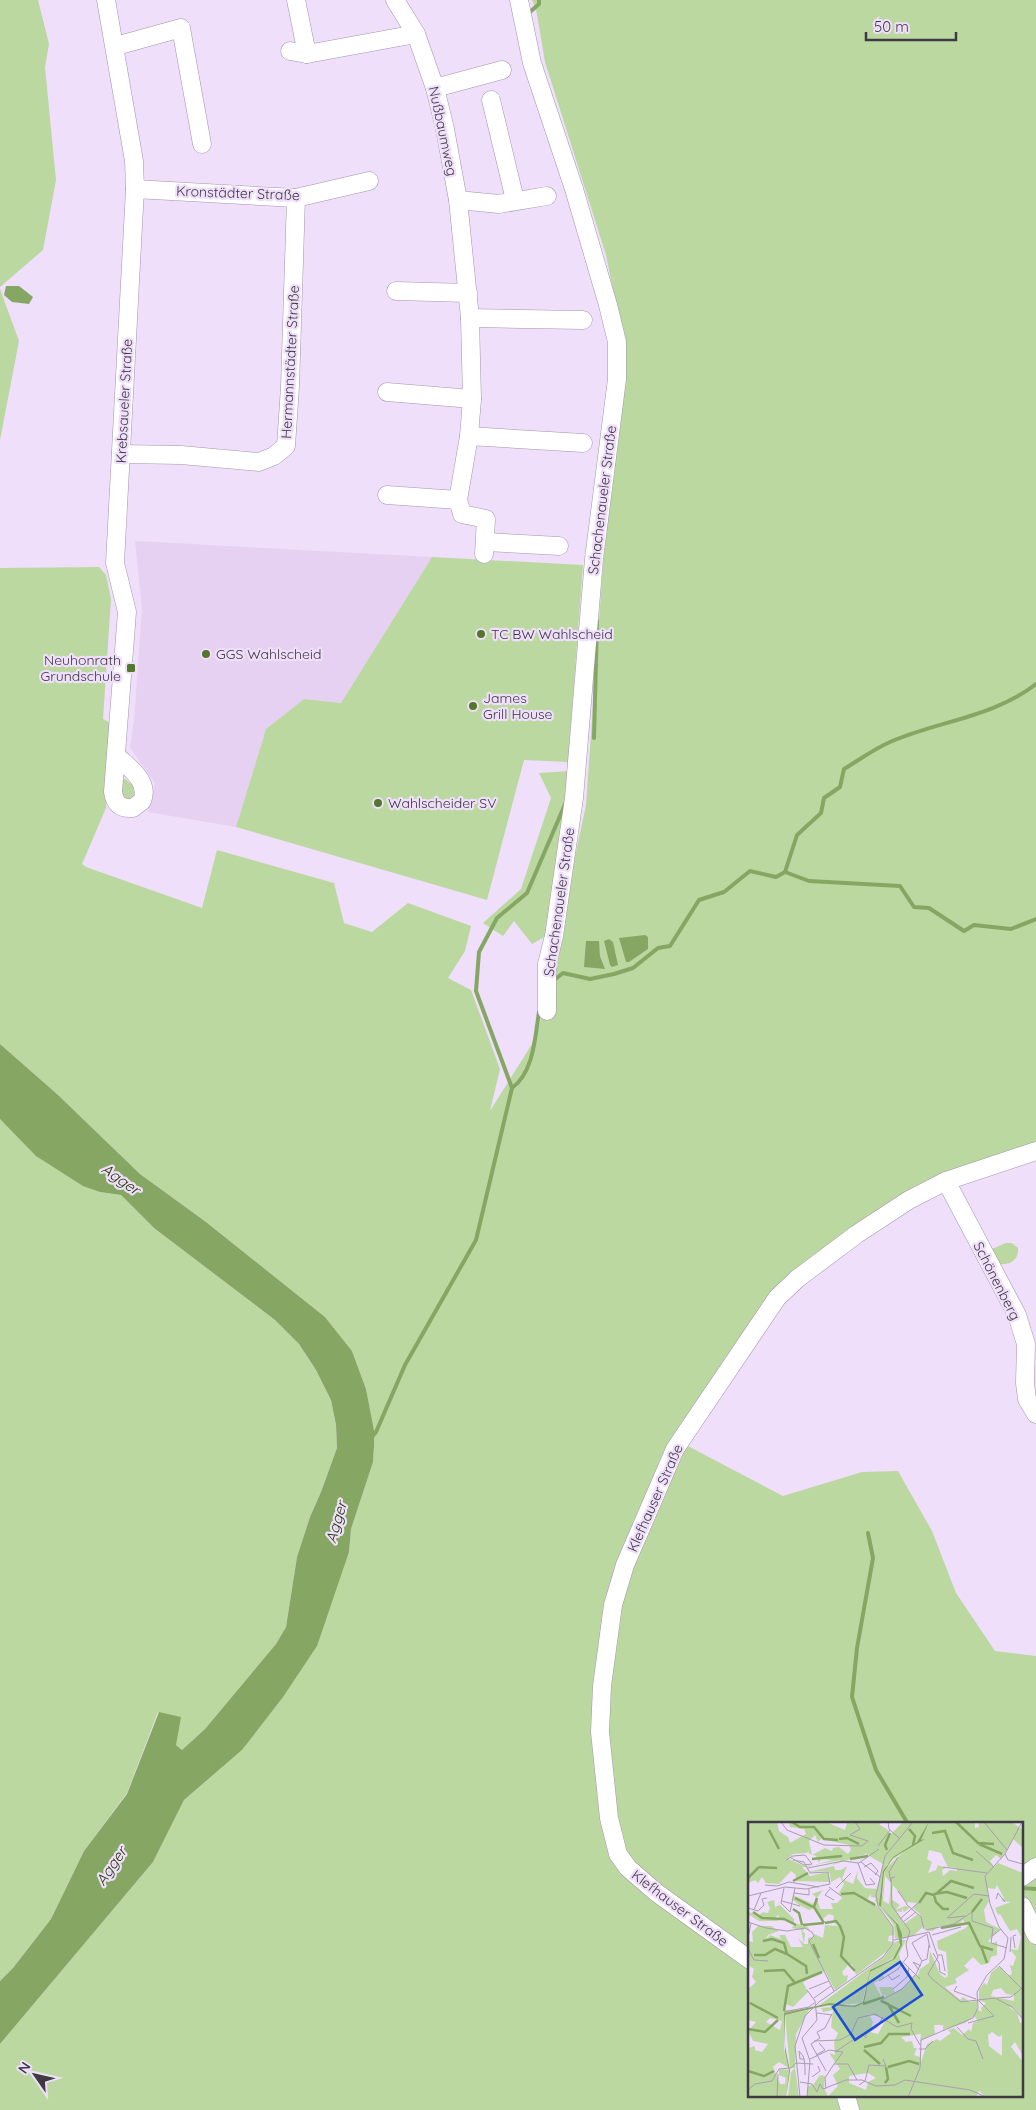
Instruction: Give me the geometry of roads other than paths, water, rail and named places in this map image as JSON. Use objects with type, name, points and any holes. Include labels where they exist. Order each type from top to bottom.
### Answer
[{"type":"street","name":"Krebsaueler Straße","points":[[106,0],[116,46],[134,161],[135,189],[115,563],[127,612],[117,756]]},
{"type":"street","points":[[296,0],[299,52],[416,34]]},
{"type":"street","name":"Nußbaumweg","points":[[395,0],[416,34],[434,88],[446,129],[458,200],[470,318],[472,399],[469,436],[458,500]]},
{"type":"street","name":"Schachenaueler Straße","points":[[519,0],[532,63],[574,189],[608,304],[616,342],[617,379],[594,559],[574,798],[554,936],[547,964],[547,1011]]},
{"type":"street","points":[[116,46],[181,28],[202,144]]},
{"type":"street","points":[[434,88],[502,70]]},
{"type":"street","points":[[491,100],[515,200]]},
{"type":"street","name":"Kronstädter Straße","points":[[135,189],[296,198],[369,181]]},
{"type":"street","points":[[458,200],[499,204],[546,196]]},
{"type":"street","name":"Hermannstädter Straße","points":[[121,454],[181,455],[259,462],[274,456],[286,446],[290,387],[296,198]]},
{"type":"street","points":[[396,291],[468,293]]},
{"type":"street","points":[[470,318],[582,320]]},
{"type":"street","points":[[387,392],[472,399]]},
{"type":"street","points":[[469,436],[583,443]]},
{"type":"street","points":[[387,495],[458,500],[462,514],[486,518],[484,548],[559,546]]},
{"type":"street","name":"Klefhauser Straße","points":[[748,1959],[657,1893],[628,1868],[618,1854],[608,1818],[600,1732],[602,1686],[612,1605],[624,1565],[675,1449],[777,1298],[797,1279],[857,1234],[909,1200],[946,1181],[1036,1151]]},
{"type":"street","name":"Schönenberg","points":[[946,1181],[1017,1315],[1026,1344],[1025,1383],[1027,1399],[1036,1414]]},
{"type":"street","points":[[1024,1876],[1036,1867]]},
{"type":"street","points":[[1024,1910],[1036,1936]]},
{"type":"water","points":[[6,286],[19,286],[33,297],[29,304],[12,302],[4,295]]},
{"type":"water","points":[[645,935],[648,937],[648,949],[629,962],[626,962],[619,938]]},
{"type":"water","points":[[609,939],[613,942],[618,965],[612,967],[604,941]]},
{"type":"water","points":[[586,941],[599,941],[600,956],[605,969],[584,967]]},
{"type":"water","name":"Agger","points":[[0,1044],[57,1094],[140,1174],[206,1222],[325,1317],[352,1351],[366,1389],[374,1430],[374,1447],[373,1462],[351,1529],[349,1552],[317,1646],[283,1697],[242,1750],[184,1800],[153,1862],[0,2044],[0,1981],[13,1968],[51,1919],[84,1851],[127,1794],[159,1712],[181,1717],[176,1745],[182,1750],[205,1729],[276,1644],[286,1627],[297,1557],[310,1517],[337,1448],[336,1425],[331,1400],[316,1370],[299,1344],[275,1320],[154,1228],[121,1195],[100,1192],[83,1186],[36,1156],[0,1119]]},
{"type":"waterway","points":[[530,12],[539,4],[539,0]]},
{"type":"waterway","points":[[594,738],[597,621]]},
{"type":"waterway","points":[[785,872],[797,835],[821,813],[824,798],[840,787],[844,769],[890,742],[1002,704],[1036,684]]},
{"type":"waterway","points":[[372,1437],[376,1432],[405,1365],[476,1240],[512,1088],[476,991],[479,952],[497,918],[527,893],[566,802]]},
{"type":"waterway","points":[[553,981],[563,973],[590,979],[633,968],[658,948],[670,946],[699,900],[724,892],[750,871],[776,877],[785,872],[809,881],[900,886],[914,907],[929,908],[964,931],[974,925],[1011,929],[1036,919]]},
{"type":"waterway","points":[[512,1088],[525,1073],[529,1064],[539,1012]]},
{"type":"waterway","points":[[868,1533],[873,1558],[857,1648],[852,1697],[876,1770],[907,1822]]},
{"type":"waterway","points":[[1024,1888],[1036,1889]]},
{"type":"place","name":"TC BW Wahlscheid","points":[[481,634]]},
{"type":"place","name":"GGS Wahlscheid","points":[[206,654]]},
{"type":"place","name":"Neuhonrath Grundschule","points":[[131,668]]},
{"type":"place","name":"James Grill House","points":[[473,706]]},
{"type":"place","name":"Wahlscheider SV","points":[[378,803]]}]
